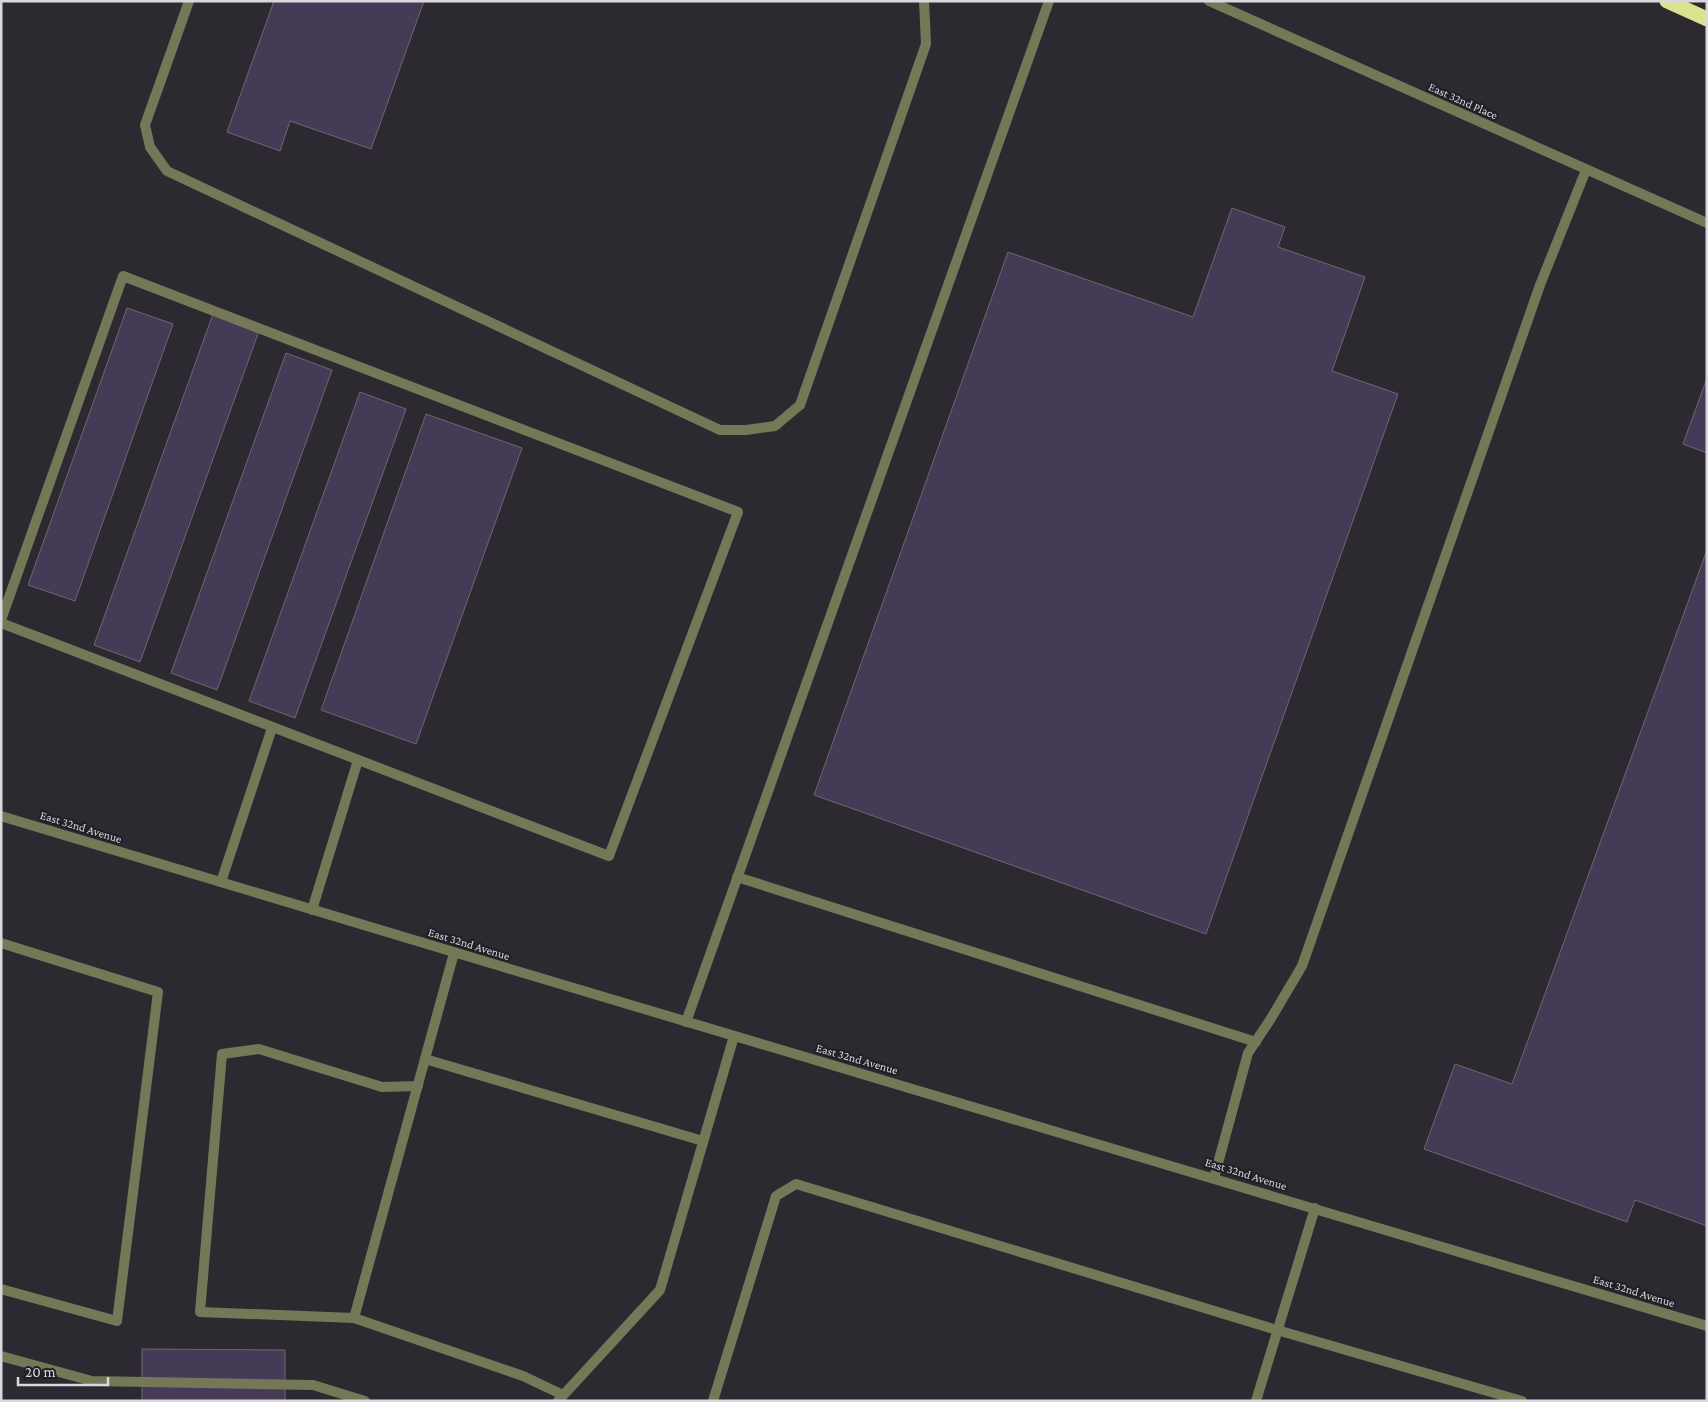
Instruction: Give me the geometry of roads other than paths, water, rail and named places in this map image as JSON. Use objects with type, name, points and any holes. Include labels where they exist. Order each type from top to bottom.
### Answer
[{"type":"highway","points":[[1667,1],[1707,19]]},
{"type":"street","points":[[189,1],[145,125],[150,147],[167,172],[720,430],[746,430],[775,426],[800,405],[926,44],[924,1]]},
{"type":"street","points":[[686,1022],[1049,1]]},
{"type":"street","name":"East 32nd Place","points":[[1209,1],[1707,223]]},
{"type":"street","points":[[1214,1178],[1248,1053],[1302,966],[1540,285],[1586,170]]},
{"type":"street","points":[[123,276],[738,512],[609,856],[272,728],[1,622],[123,276]]},
{"type":"street","points":[[221,882],[272,728]]},
{"type":"street","points":[[312,910],[358,760]]},
{"type":"street","name":"East 32nd Avenue","points":[[1,816],[454,953],[1707,1326]]},
{"type":"street","points":[[737,878],[1256,1042]]},
{"type":"street","points":[[1,943],[158,992],[117,1321],[1,1289]]},
{"type":"street","points":[[354,1318],[454,953]]},
{"type":"street","points":[[418,1086],[382,1087],[259,1049],[222,1054],[200,1312],[354,1318],[523,1376],[560,1398],[660,1290],[734,1036]]},
{"type":"street","points":[[425,1059],[703,1141]]},
{"type":"street","points":[[713,1401],[776,1196],[796,1184],[1277,1330],[1522,1401]]},
{"type":"street","points":[[1256,1401],[1315,1208]]},
{"type":"street","points":[[1,1356],[92,1381],[313,1385],[365,1401]]}]
